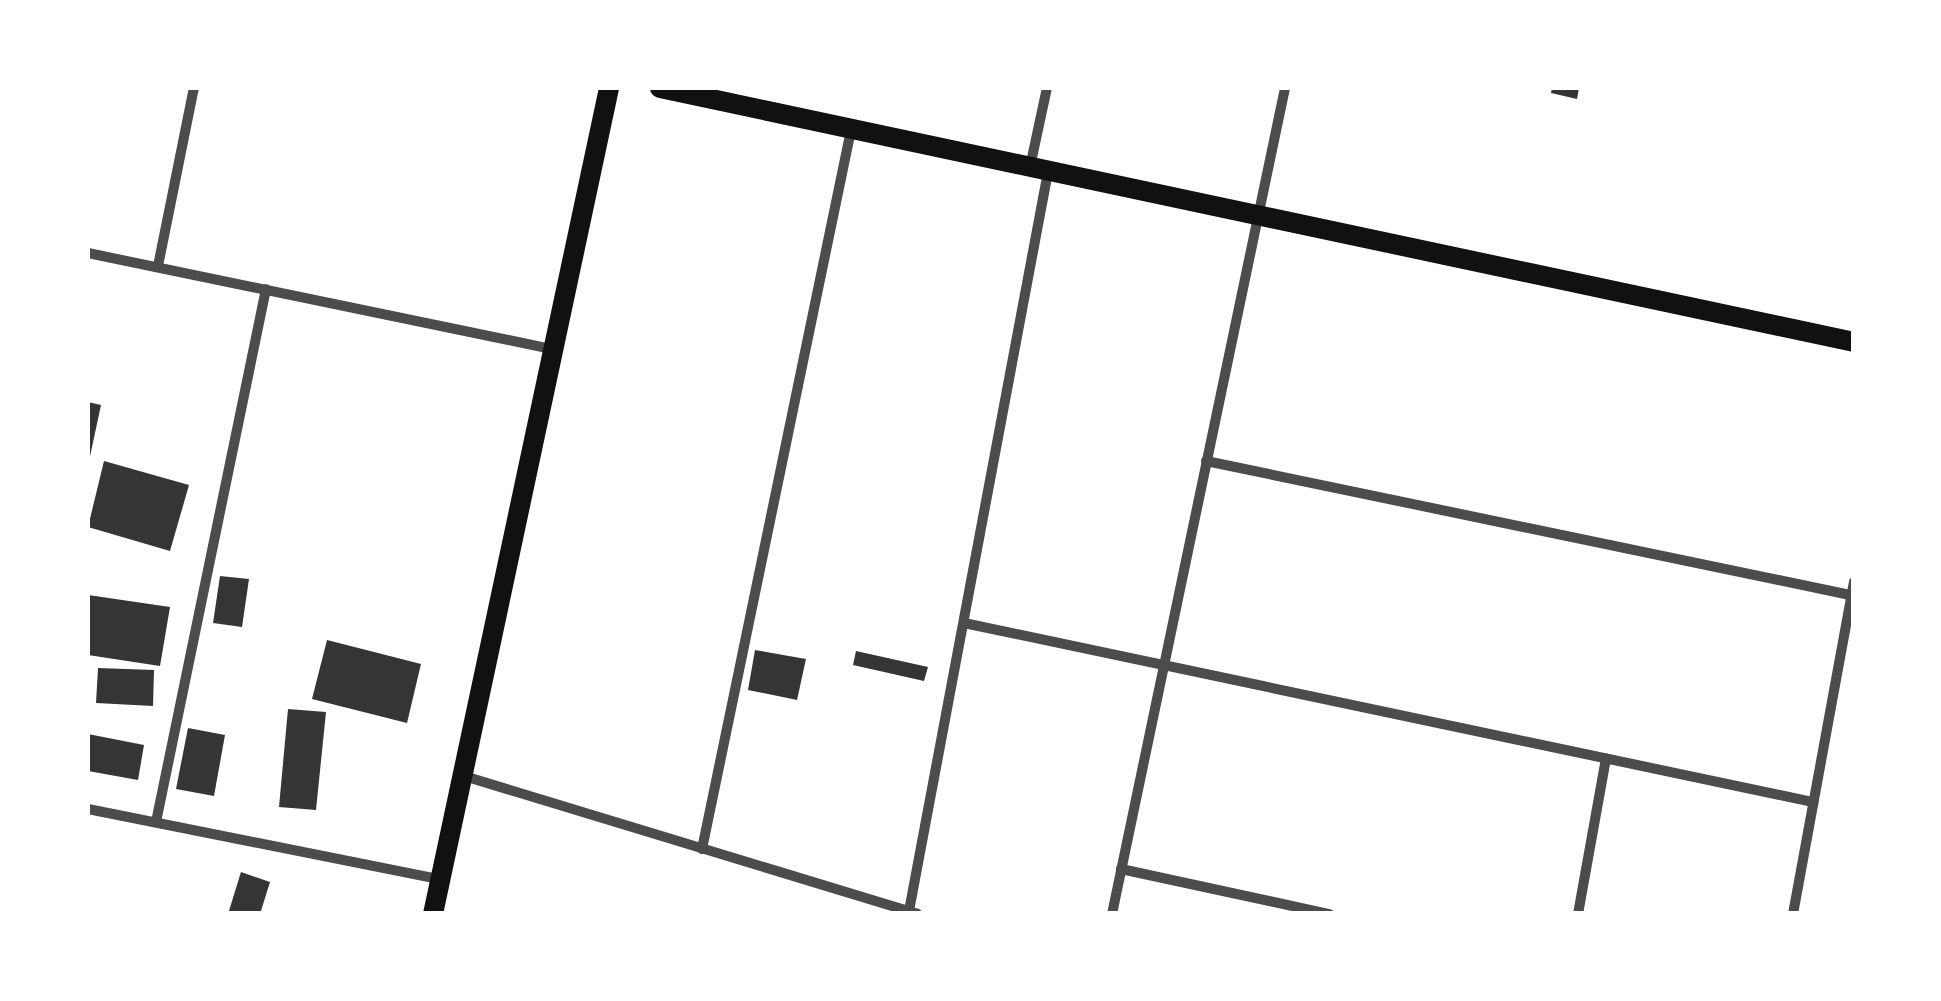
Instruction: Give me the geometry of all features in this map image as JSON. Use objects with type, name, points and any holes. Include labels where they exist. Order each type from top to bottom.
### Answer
[{"type":"main road","points":[[433,914],[609,88]]},
{"type":"main road","points":[[660,88],[1854,342]]},
{"type":"street","points":[[158,266],[194,88]]},
{"type":"street","points":[[464,776],[913,912],[1039,169],[1046,88]]},
{"type":"street","points":[[1112,914],[1285,88]]},
{"type":"street","points":[[702,849],[851,128]]},
{"type":"street","points":[[88,252],[553,349]]},
{"type":"street","points":[[156,822],[266,289]]},
{"type":"street","points":[[1206,461],[1850,596]]},
{"type":"street","points":[[1793,914],[1854,582]]},
{"type":"street","points":[[964,623],[1813,802]]},
{"type":"street","points":[[1578,914],[1606,758]]},
{"type":"street","points":[[88,809],[440,880]]},
{"type":"street","points":[[1121,869],[1329,914]]},
{"type":"building","points":[[1552,88],[1579,88],[1577,99],[1551,93]]},
{"type":"building","points":[[88,402],[101,405],[89,461],[88,461]]},
{"type":"building","points":[[104,461],[189,485],[170,551],[88,527]]},
{"type":"building","points":[[220,576],[249,579],[242,627],[213,623]]},
{"type":"building","points":[[88,595],[170,607],[160,666],[88,655]]},
{"type":"building","points":[[327,640],[421,664],[407,723],[312,699]]},
{"type":"building","points":[[755,650],[806,659],[797,700],[748,690]]},
{"type":"building","points":[[856,651],[928,667],[924,681],[853,665]]},
{"type":"building","points":[[98,668],[154,670],[153,706],[96,703]]},
{"type":"building","points":[[288,709],[326,712],[316,810],[279,807]]},
{"type":"building","points":[[188,728],[225,735],[214,796],[176,789]]},
{"type":"building","points":[[88,734],[144,745],[138,780],[88,771]]},
{"type":"building","points":[[241,872],[270,882],[260,914],[228,914]]}]
